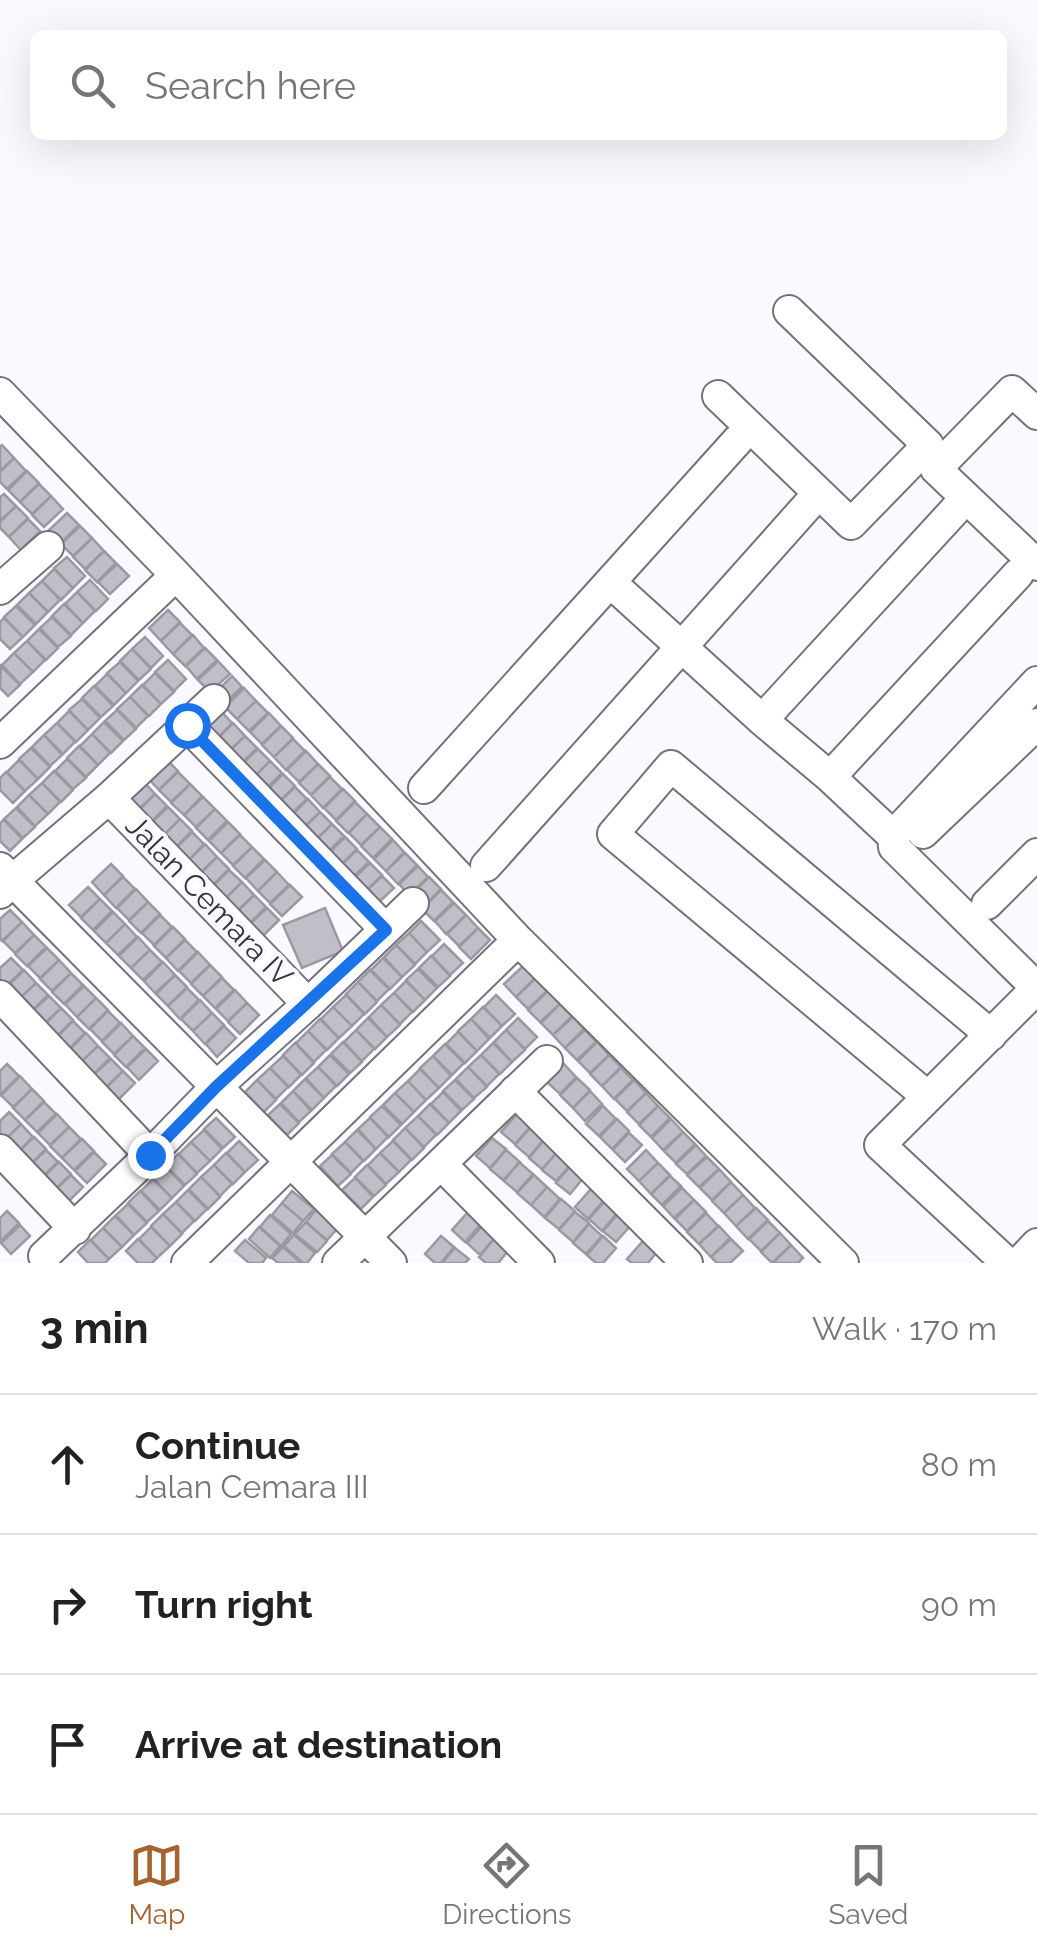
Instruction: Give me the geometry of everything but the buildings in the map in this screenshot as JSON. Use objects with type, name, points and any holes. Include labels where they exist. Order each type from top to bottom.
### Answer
[{"type":"street","points":[[789,311],[932,457],[1028,570],[830,777]]},
{"type":"street","points":[[718,396],[851,524],[1012,391],[1037,414]]},
{"type":"street","points":[[0,393],[518,940],[843,1263]]},
{"type":"street","points":[[424,788],[738,440]]},
{"type":"street","points":[[486,866],[809,504]]},
{"type":"street","points":[[762,720],[954,510]]},
{"type":"street","points":[[6,572],[48,547]]},
{"type":"street","points":[[0,744],[176,576]]},
{"type":"street","points":[[610,582],[762,720],[908,835]]},
{"type":"street","points":[[908,835],[1037,682]]},
{"type":"street","points":[[214,700],[109,798],[4,881],[391,1263]]},
{"type":"street","points":[[1007,1263],[880,1145],[1037,988],[894,847],[1037,724]]},
{"type":"street","points":[[187,725],[386,930]]},
{"type":"street","points":[[928,1097],[614,834],[671,766],[991,1035]]},
{"type":"street","name":"Jalan Cemara IV","points":[[109,798],[308,1004]]},
{"type":"street","points":[[987,904],[1037,854]]},
{"type":"street","points":[[44,1256],[216,1087],[413,903]]},
{"type":"street","points":[[187,1263],[518,940]]},
{"type":"street","points":[[0,996],[150,1155]]},
{"type":"street","points":[[338,1263],[547,1061]]},
{"type":"street","points":[[515,1091],[687,1263]]},
{"type":"street","points":[[0,1150],[74,1228]]},
{"type":"street","points":[[441,1164],[539,1263]]},
{"type":"street","points":[[1019,1263],[1037,1244]]},
{"type":"route","points":[[150,1155],[216,1087],[386,930],[187,725]]}]
